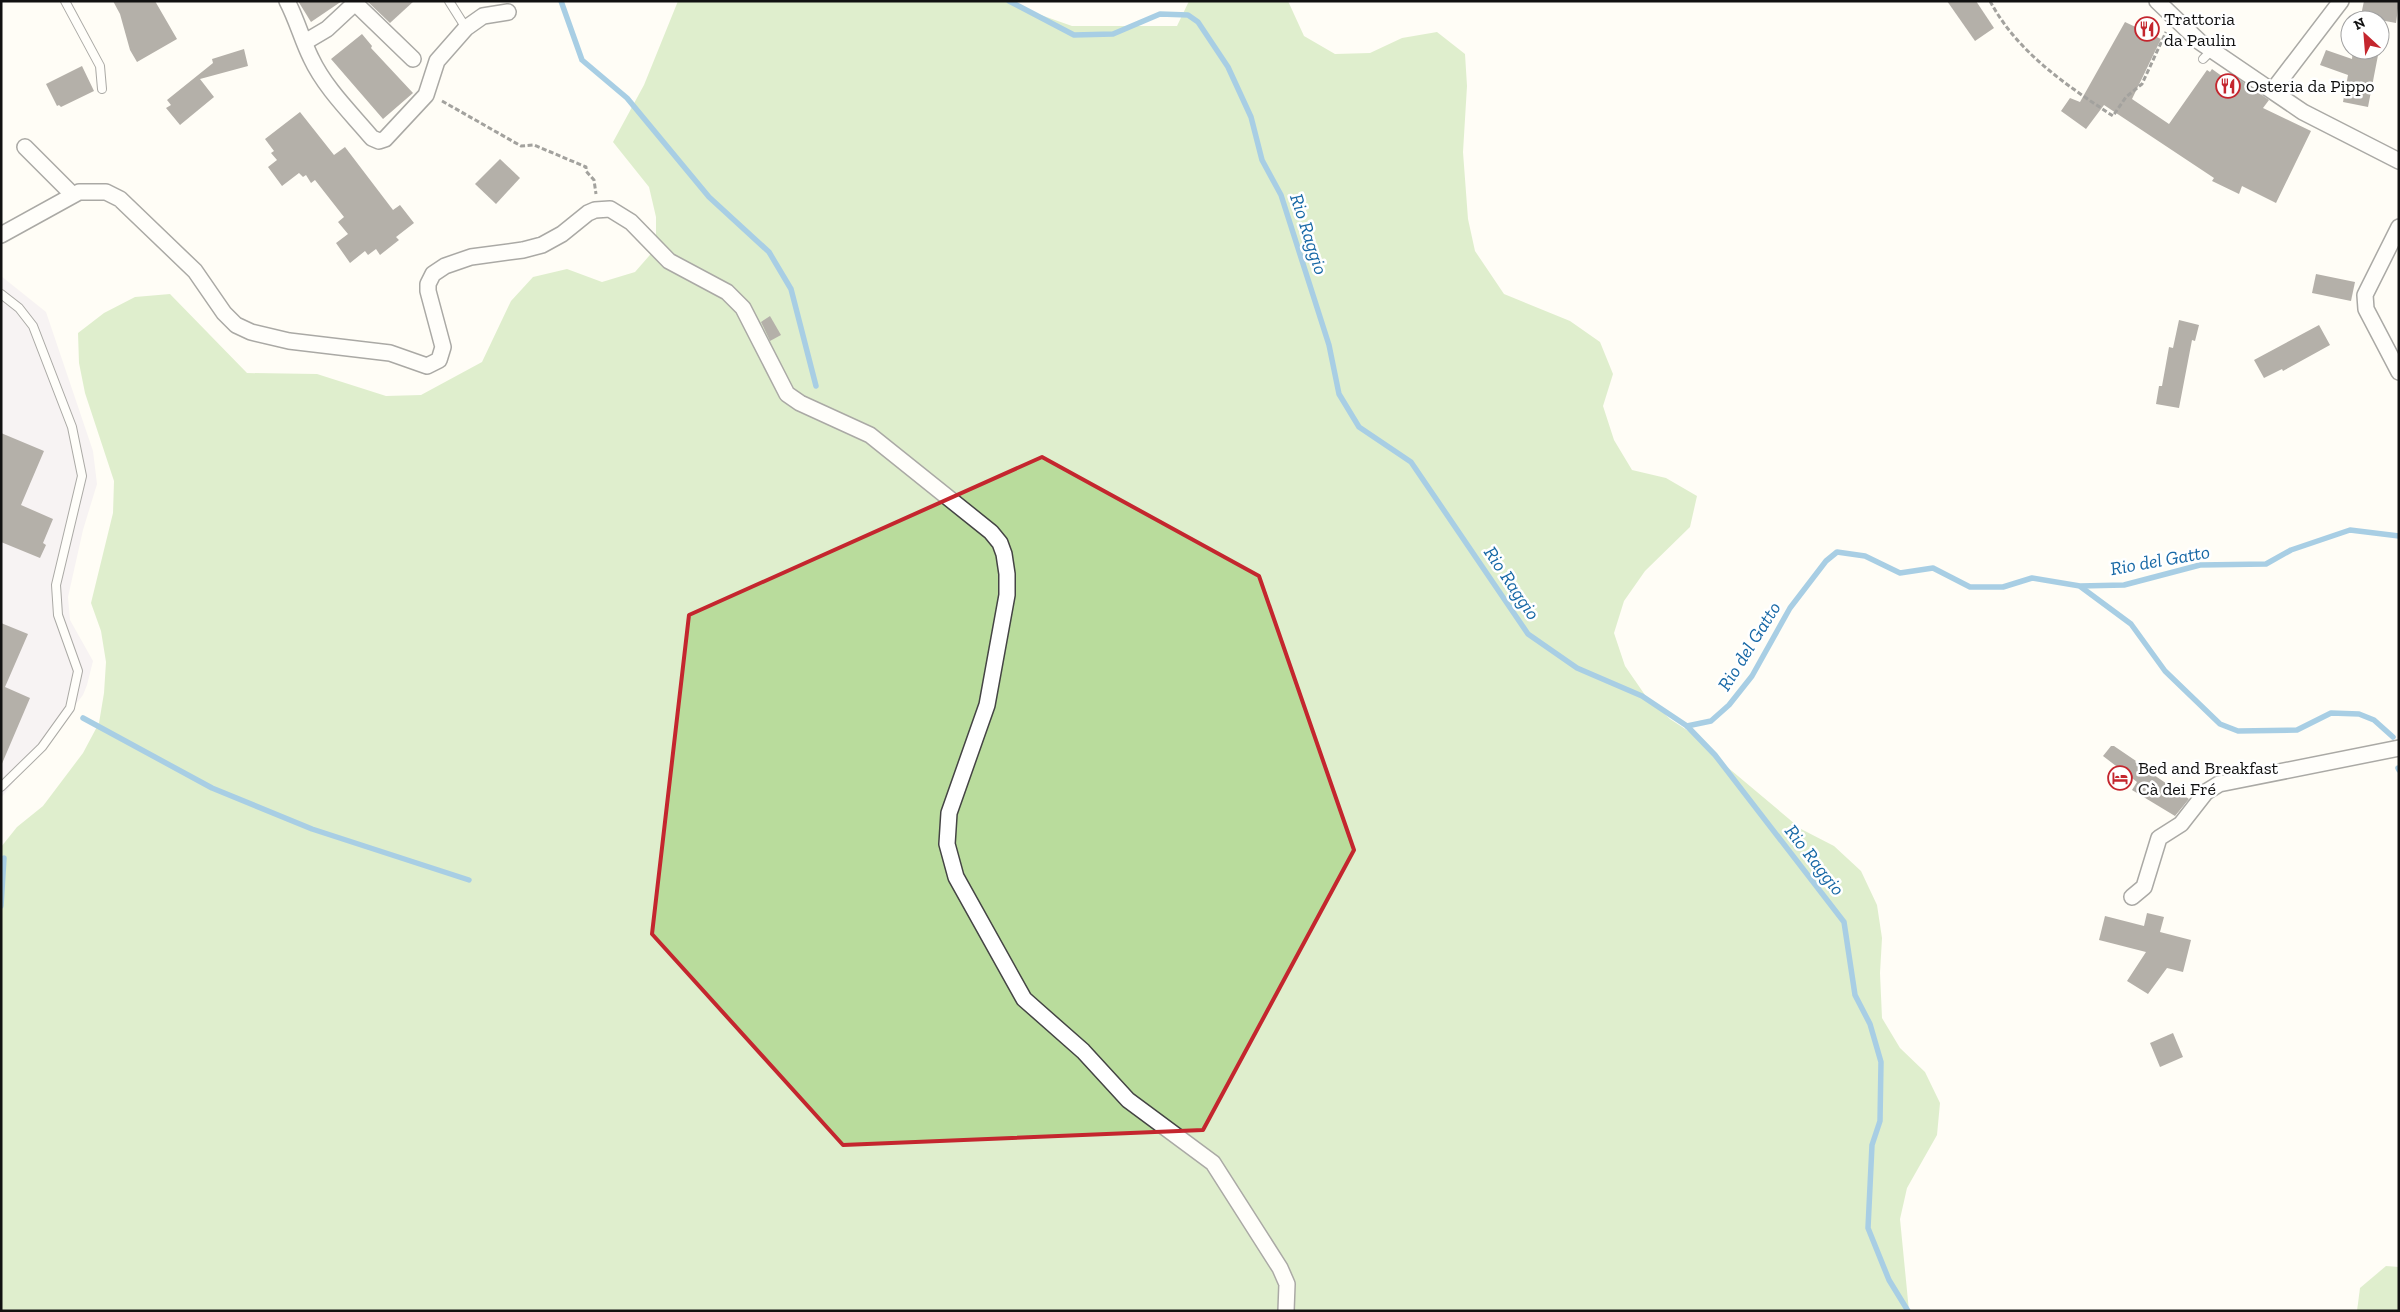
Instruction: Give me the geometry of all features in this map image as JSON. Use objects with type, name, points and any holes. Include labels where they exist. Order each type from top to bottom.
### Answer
[{"type":"street","points":[[287,1],[310,58],[324,80],[372,138],[379,141],[385,139],[426,96],[437,62],[466,28],[483,16],[508,12]]},
{"type":"street","points":[[2157,1],[2200,42],[2208,55],[2273,90],[2303,112],[2399,160]]},
{"type":"street","points":[[2273,90],[2341,1]]},
{"type":"street","points":[[304,42],[327,29],[354,2],[413,59]]},
{"type":"street","points":[[25,147],[72,194]]},
{"type":"street","points":[[1,235],[72,194],[91,190],[106,192],[120,199],[195,271],[224,313],[236,325],[251,332],[289,341],[390,353],[427,366],[440,360],[443,347],[428,290],[428,284],[438,270],[471,257],[523,250],[542,245],[562,234],[588,213],[610,209],[631,222],[669,261],[727,292],[743,308],[787,394],[800,403],[870,435],[991,532],[1000,543],[1007,574],[1007,595],[987,705],[949,813],[948,844],[956,877],[1024,999],[1083,1051],[1128,1100],[1213,1163],[1280,1268],[1287,1284],[1286,1311]]},
{"type":"street","points":[[2399,227],[2365,295],[2366,310],[2399,372]]},
{"type":"street","points":[[2132,897],[2144,887],[2159,838],[2181,824],[2206,792],[2219,784],[2399,748]]},
{"type":"lane","points":[[66,1],[100,66],[102,89]]},
{"type":"lane","points":[[449,1],[466,28]]},
{"type":"lane","points":[[1,294],[19,308],[33,326],[72,427],[82,476],[56,585],[58,616],[78,671],[70,708],[42,747],[1,786]]},
{"type":"path","points":[[1990,1],[2015,40],[2075,91],[2113,116],[2126,97],[2142,84],[2173,16]]},
{"type":"path","points":[[437,97],[521,146],[534,145],[586,167],[586,172],[594,180],[595,193],[610,209]]},
{"type":"highlighted area","points":[[1042,457],[1259,576],[1354,850],[1203,1130],[843,1145],[652,934],[689,615]]},
{"type":"shaded area","points":[[1,276],[46,312],[93,451],[97,484],[83,530],[68,597],[70,620],[93,661],[87,685],[83,695],[1,798]]},
{"type":"green space","points":[[678,1],[1013,1],[1038,14],[1072,26],[1177,26],[1189,1],[1288,1],[1304,36],[1335,54],[1370,53],[1402,38],[1437,32],[1465,54],[1467,86],[1463,152],[1468,219],[1475,251],[1504,294],[1570,321],[1600,342],[1613,374],[1603,406],[1614,440],[1632,470],[1666,478],[1697,496],[1690,527],[1645,571],[1624,601],[1614,633],[1625,666],[1645,695],[1670,719],[1699,738],[1726,766],[1801,829],[1834,846],[1861,871],[1877,905],[1882,938],[1880,973],[1882,1018],[1900,1048],[1925,1072],[1940,1103],[1937,1135],[1907,1188],[1900,1219],[1909,1311],[1,1311],[1,847],[17,827],[43,806],[83,753],[99,723],[104,693],[106,662],[101,631],[91,603],[113,513],[114,481],[85,393],[79,363],[78,333],[104,313],[135,297],[170,294],[247,373],[317,374],[386,396],[421,395],[482,362],[511,301],[533,277],[567,269],[602,282],[635,272],[656,248],[656,217],[649,187],[613,142],[644,85]]},
{"type":"green space","points":[[2386,1266],[2399,1267],[2399,1311],[2357,1311],[2360,1288]]},
{"type":"building","points":[[113,1],[155,1],[177,39],[137,62],[130,50],[120,14]]},
{"type":"building","points":[[298,1],[342,1],[311,22]]},
{"type":"building","points":[[367,1],[414,1],[390,23]]},
{"type":"building","points":[[1947,1],[1976,1],[1994,28],[1975,41]]},
{"type":"building","points":[[2364,1],[2399,1],[2396,23],[2390,22],[2390,10],[2362,10]]},
{"type":"building","points":[[2125,22],[2161,39],[2132,99],[2169,124],[2207,70],[2210,72],[2212,69],[2230,82],[2234,76],[2269,100],[2263,108],[2311,131],[2276,203],[2242,186],[2239,194],[2212,181],[2214,178],[2104,105],[2086,129],[2061,111],[2070,98],[2080,102]]},
{"type":"building","points":[[362,34],[372,46],[371,48],[413,93],[383,119],[331,59]]},
{"type":"building","points":[[244,49],[248,66],[200,79],[214,97],[180,125],[166,108],[171,105],[167,100],[213,63],[212,59]]},
{"type":"building","points":[[2326,50],[2340,55],[2340,60],[2377,60],[2368,107],[2343,102],[2348,75],[2320,65]]},
{"type":"building","points":[[82,66],[94,91],[61,107],[57,106],[46,84]]},
{"type":"building","points":[[300,112],[334,155],[345,147],[393,210],[400,205],[414,223],[396,237],[399,240],[380,255],[376,249],[368,255],[365,251],[350,263],[336,243],[348,234],[338,222],[344,217],[315,180],[311,183],[306,175],[303,177],[299,173],[282,186],[268,167],[277,160],[271,153],[274,151],[265,139]]},
{"type":"building","points":[[500,159],[520,178],[496,204],[475,184]]},
{"type":"building","points":[[2316,274],[2355,282],[2351,301],[2312,293]]},
{"type":"building","points":[[770,316],[781,335],[770,341],[761,322]]},
{"type":"building","points":[[2179,320],[2199,325],[2195,341],[2192,340],[2179,408],[2156,404],[2159,386],[2162,386],[2169,347],[2173,348]]},
{"type":"building","points":[[2319,325],[2330,345],[2283,371],[2282,369],[2264,378],[2254,360]]},
{"type":"building","points":[[1,433],[44,451],[21,505],[53,519],[43,543],[46,545],[40,558],[1,542]]},
{"type":"building","points":[[1,623],[28,634],[5,687],[30,698],[1,766]]},
{"type":"building","points":[[2111,746],[2114,746],[2189,799],[2175,816],[2132,790],[2137,782],[2103,756]]},
{"type":"building","points":[[2147,913],[2164,917],[2160,932],[2191,940],[2183,972],[2167,968],[2148,994],[2127,981],[2146,952],[2099,940],[2105,916],[2144,926]]},
{"type":"building","points":[[2173,1033],[2183,1057],[2160,1067],[2150,1043]]},
{"type":"waterway","points":[[561,1],[582,60],[627,98],[709,197],[769,252],[791,289],[816,386]]},
{"type":"waterway","name":"Rio Raggio","points":[[1009,1],[1074,35],[1113,34],[1160,14],[1188,15],[1198,22],[1228,67],[1251,117],[1262,160],[1281,195],[1329,345],[1339,394],[1359,427],[1411,462],[1528,634],[1577,668],[1642,696],[1687,726],[1715,755],[1844,922],[1855,995],[1870,1024],[1881,1062],[1880,1121],[1872,1145],[1868,1228],[1889,1280],[1908,1311]]},
{"type":"waterway","name":"Rio del Gatto","points":[[1687,726],[1711,721],[1729,705],[1752,676],[1790,608],[1826,561],[1837,552],[1865,556],[1900,573],[1933,568],[1970,587],[2003,587],[2032,578],[2080,586],[2124,585],[2200,565],[2266,564],[2291,550],[2350,530],[2399,536]]},
{"type":"waterway","points":[[2081,587],[2131,624],[2165,671],[2220,724],[2238,731],[2297,730],[2331,713],[2359,714],[2374,720],[2393,737]]},
{"type":"waterway","points":[[83,718],[212,788],[312,829],[469,880]]},
{"type":"waterway","points":[[1,906],[4,858]]},
{"type":"place","name":"Trattoria da Paulin","points":[[2147,29]]},
{"type":"place","name":"Osteria da Pippo","points":[[2228,86]]},
{"type":"place","name":"Bed and Breakfast Cà dei Fré","points":[[2120,778]]}]
